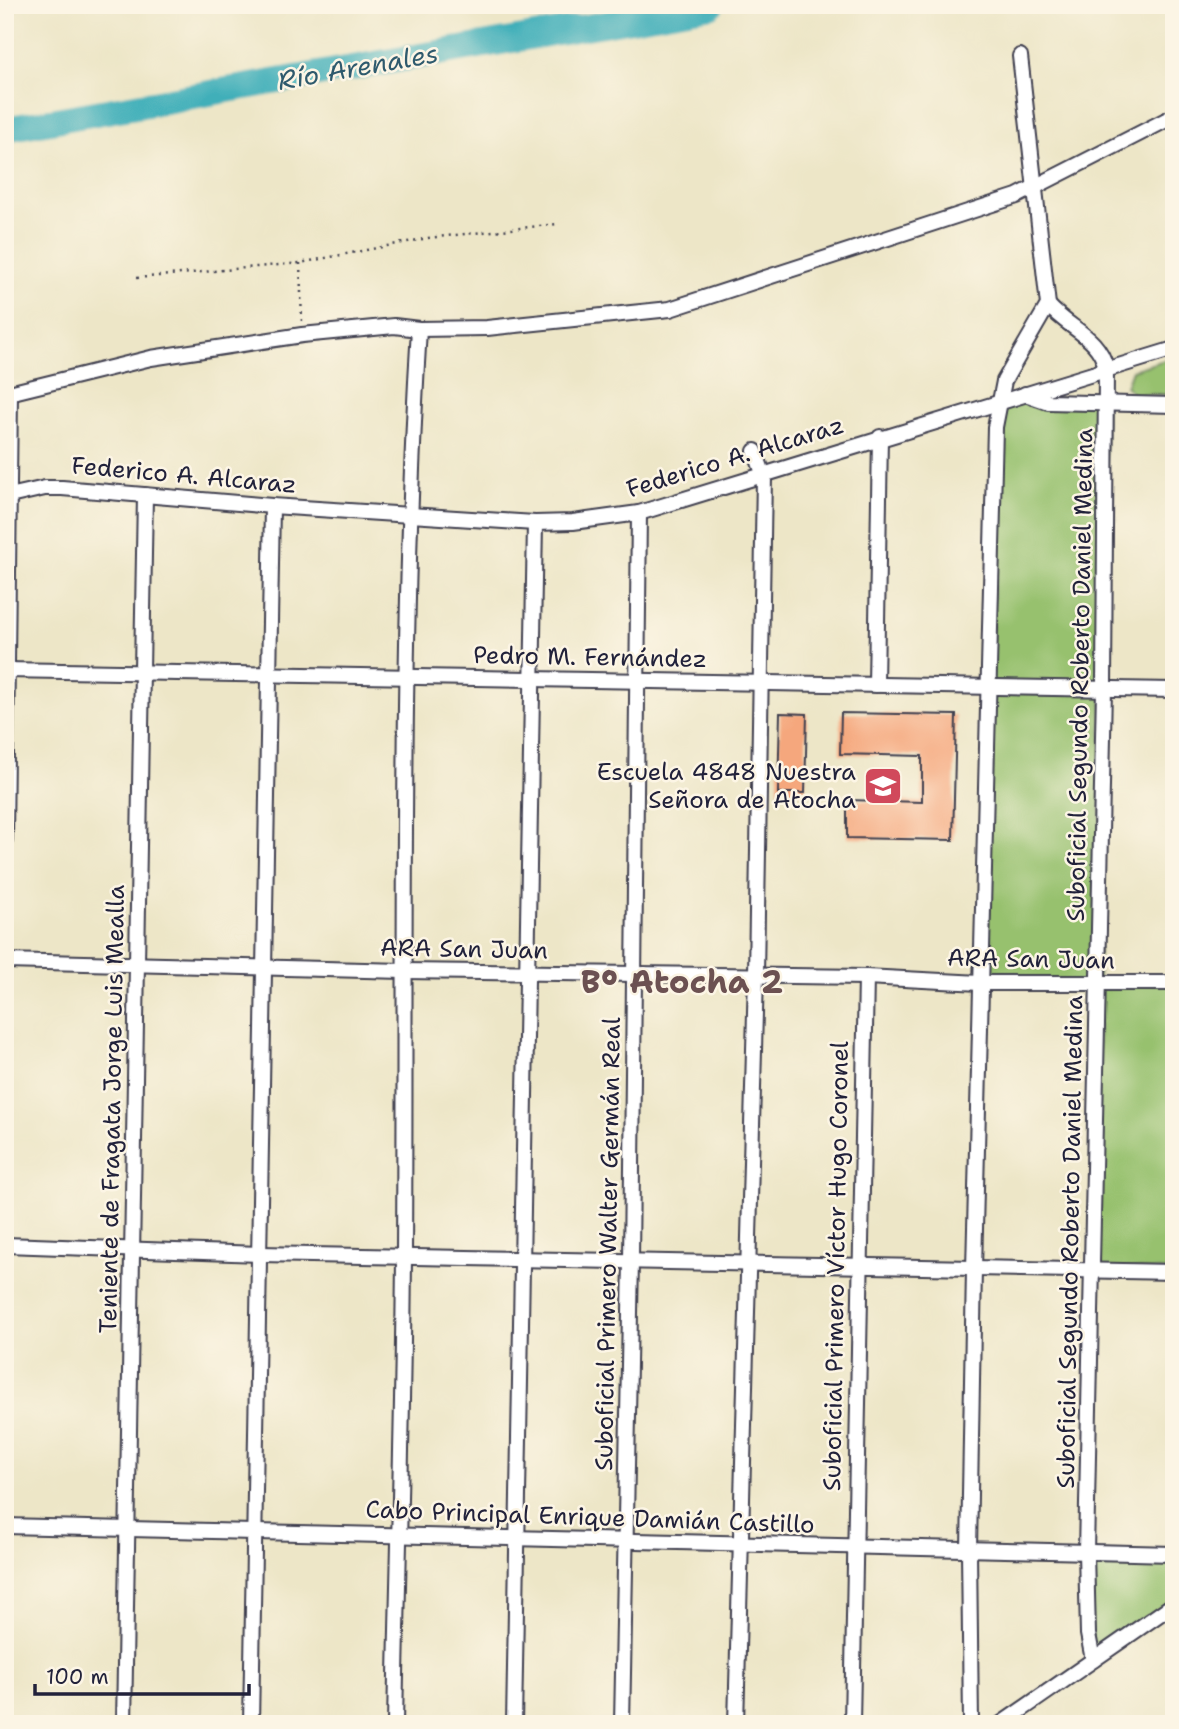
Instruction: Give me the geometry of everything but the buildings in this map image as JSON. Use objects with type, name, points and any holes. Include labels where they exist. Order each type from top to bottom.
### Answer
[{"type":"street","points":[[971,1724],[969,1550],[974,1269],[995,427],[1004,381],[1048,306],[1020,56]]},
{"type":"street","points":[[5,841],[8,394],[151,358],[302,335],[367,327],[487,328],[670,309],[1036,188],[1174,116]]},
{"type":"street","points":[[1048,306],[1100,347],[1106,369]]},
{"type":"street","points":[[395,1724],[404,1257],[407,677],[413,433],[419,329]]},
{"type":"street","name":"Federico A. Alcaraz","points":[[8,496],[46,488],[413,516],[535,523],[573,522],[639,513],[1174,349]]},
{"type":"street","name":"Suboficial Segundo Roberto Daniel Medina","points":[[1093,1660],[1088,1634],[1086,1552],[1104,689],[1106,369]]},
{"type":"street","points":[[1026,394],[1048,402],[1174,405]]},
{"type":"street","points":[[876,685],[880,437]]},
{"type":"street","points":[[736,1724],[756,975],[764,476],[755,451]]},
{"type":"street","name":"Teniente de Fragata Jorge Luis Mealla","points":[[124,1724],[145,495]]},
{"type":"street","points":[[251,1724],[272,506]]},
{"type":"street","name":"Suboficial Primero Walter Germán Real","points":[[621,1724],[631,1261],[639,513]]},
{"type":"street","points":[[514,1724],[535,523]]},
{"type":"street","name":"Pedro M. Fernández","points":[[6,670],[1174,690]]},
{"type":"street","name":"ARA San Juan","points":[[5,961],[404,971],[866,977],[980,983],[1174,983]]},
{"type":"street","name":"Suboficial Primero Víctor Hugo Coronel","points":[[852,1724],[858,1268],[866,977]]},
{"type":"street","points":[[5,1245],[260,1254],[858,1268],[1174,1272]]},
{"type":"street","name":"Cabo Principal Enrique Damián Castillo","points":[[5,1526],[1174,1554]]},
{"type":"street","points":[[1001,1724],[1174,1604]]},
{"type":"path","points":[[137,278],[300,263],[428,238],[558,225]]},
{"type":"path","points":[[300,263],[302,335]]},
{"type":"green space","points":[[1174,357],[1174,395],[1133,394],[1126,386],[1132,370]]},
{"type":"green space","points":[[1025,394],[1106,404],[1098,983],[980,983],[1000,401]]},
{"type":"green space","points":[[1099,984],[1174,984],[1174,1271],[1095,1268]]},
{"type":"green space","points":[[1086,1552],[1174,1554],[1174,1604],[1093,1660]]},
{"type":"waterway","name":"Río Arenales","points":[[5,129],[711,5]]},
{"type":"place","name":"Escuela 4848 Nuestra Señora de Atocha","points":[[883,786]]},
{"type":"district","name":"Bº Atocha 2","points":[[682,982]]}]
